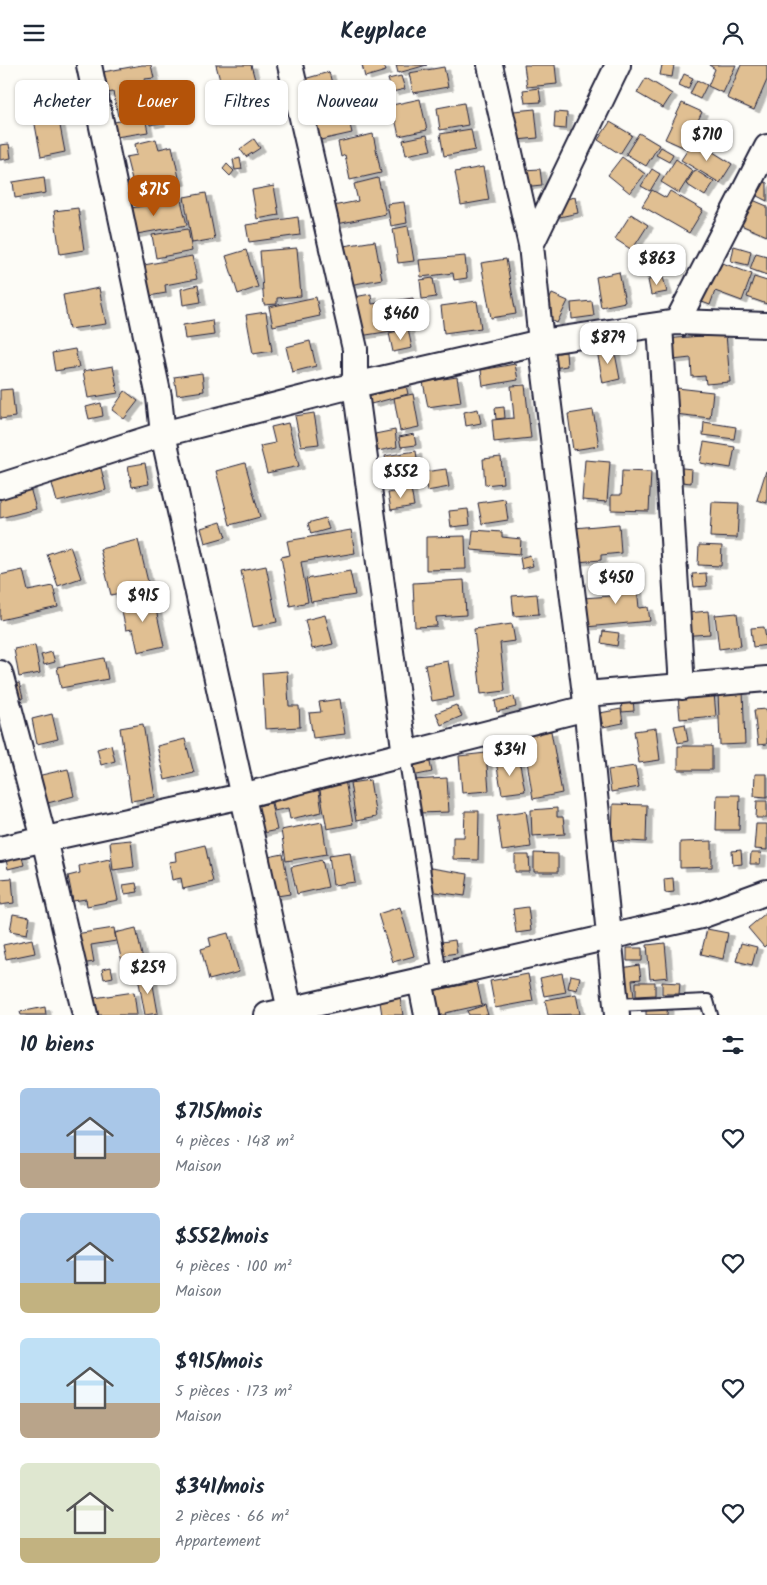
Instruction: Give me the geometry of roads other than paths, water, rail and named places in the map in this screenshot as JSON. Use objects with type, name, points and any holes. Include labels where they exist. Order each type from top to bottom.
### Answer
[{"type":"street","points":[[89,65],[159,397],[163,434],[291,1013]]},
{"type":"street","points":[[290,65],[356,349],[355,385],[405,755]]},
{"type":"street","points":[[490,65],[531,245],[585,701],[617,1010]]},
{"type":"street","points":[[531,245],[618,65]]},
{"type":"street","points":[[682,687],[668,323],[767,147]]},
{"type":"street","points":[[0,486],[163,434],[355,385],[541,342],[668,323],[767,325]]},
{"type":"street","points":[[1,678],[44,839],[85,1015]]},
{"type":"street","points":[[0,849],[242,796],[405,755],[585,701],[682,687],[767,679]]},
{"type":"street","points":[[267,1015],[291,1013],[430,977],[701,916],[767,892]]},
{"type":"street","points":[[427,1015],[430,977]]},
{"type":"lane","points":[[405,755],[430,977]]},
{"type":"lane","points":[[617,1010],[707,1001],[711,1015]]}]
